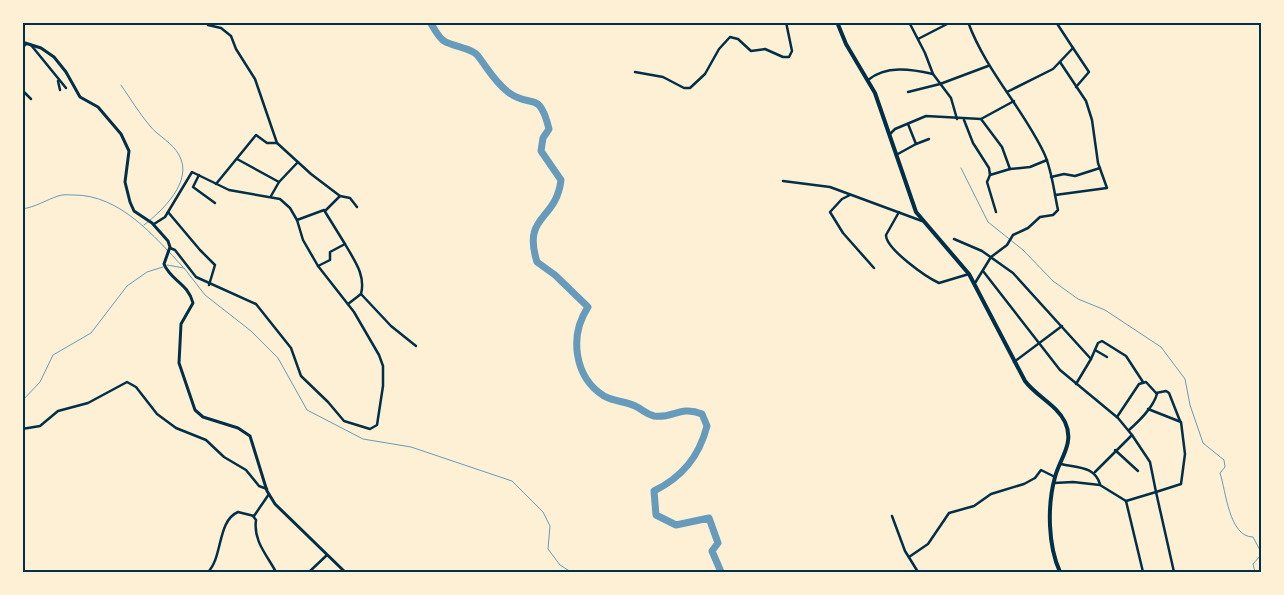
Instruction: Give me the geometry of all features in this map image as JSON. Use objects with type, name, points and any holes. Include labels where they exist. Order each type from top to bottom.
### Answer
[{"type":"main road","points":[[837,22],[846,44],[868,80],[916,212],[975,283],[1014,362],[1031,389],[1056,410],[1066,424],[1068,440],[1054,483],[1053,548],[1060,572]]},
{"type":"street","points":[[635,72],[663,77],[684,88],[690,88],[705,74],[719,49],[730,37],[738,39],[751,51],[765,49],[784,57],[789,57],[792,51],[786,22]]},
{"type":"street","points":[[909,22],[933,74],[951,98],[957,119]]},
{"type":"street","points":[[918,39],[951,22]]},
{"type":"street","points":[[968,22],[988,66],[1014,101],[1047,160],[1058,210],[1055,214],[1037,218],[1028,228],[1013,235],[992,258],[975,283]]},
{"type":"street","points":[[1056,22],[1088,72],[1076,87]]},
{"type":"street","points":[[208,25],[226,31],[231,36],[240,56],[252,72],[277,143],[340,196],[350,198],[357,207]]},
{"type":"street","points":[[22,48],[26,43]]},
{"type":"street","points":[[26,43],[46,62],[57,80],[60,90]]},
{"type":"street","points":[[26,43],[41,48],[58,61],[80,97],[98,106],[121,134],[129,151],[125,182],[134,210],[153,224],[166,238],[170,248],[175,250],[196,277],[209,285],[256,304],[291,348],[301,376],[328,402],[340,417],[348,422],[374,428],[379,423],[383,366],[379,355],[348,304],[318,266],[303,240],[297,220],[284,201],[271,196],[229,190],[199,175],[190,173],[182,191],[168,212],[161,220],[153,224]]},
{"type":"street","points":[[1007,92],[1053,68],[1073,48]]},
{"type":"street","points":[[1055,195],[1107,188],[1100,168],[1091,114],[1084,98],[1060,62]]},
{"type":"street","points":[[908,92],[940,84],[988,66]]},
{"type":"street","points":[[868,80],[876,74],[895,70],[933,74]]},
{"type":"street","points":[[57,80],[66,88]]},
{"type":"street","points":[[22,90],[31,99]]},
{"type":"street","points":[[888,136],[895,129],[930,115],[964,120],[981,119],[1014,101]]},
{"type":"street","points":[[981,119],[1002,146],[1010,169]]},
{"type":"street","points":[[964,120],[973,143],[989,168],[990,175],[987,182],[996,212]]},
{"type":"street","points":[[908,124],[916,144]]},
{"type":"street","points":[[216,184],[255,135],[267,143],[277,143]]},
{"type":"street","points":[[895,156],[929,139]]},
{"type":"street","points":[[237,158],[279,182]]},
{"type":"street","points":[[990,175],[1010,169],[1030,167],[1047,160]]},
{"type":"street","points":[[271,196],[279,182],[298,162]]},
{"type":"street","points":[[1051,176],[1064,174],[1076,176],[1100,168]]},
{"type":"street","points":[[199,175],[193,187],[215,203]]},
{"type":"street","points":[[783,181],[827,186],[922,221]]},
{"type":"street","points":[[850,195],[842,199],[830,212],[851,244],[874,268]]},
{"type":"street","points":[[297,220],[321,210],[325,211],[340,196]]},
{"type":"street","points":[[325,211],[361,272],[363,281],[361,294],[348,304]]},
{"type":"street","points":[[168,212],[215,265],[209,285]]},
{"type":"street","points":[[899,212],[886,235],[887,243],[916,269],[940,282],[969,274]]},
{"type":"street","points":[[954,239],[992,258],[1013,273],[1091,359]]},
{"type":"street","points":[[318,266],[330,260],[330,252],[345,244]]},
{"type":"street","points":[[170,248],[164,264],[166,270],[182,282],[193,303],[181,324],[179,363],[195,410],[203,418],[238,428],[250,436],[269,494],[282,512],[345,572]]},
{"type":"street","points":[[983,271],[1060,370],[1117,417],[1150,462],[1174,572]]},
{"type":"street","points":[[361,294],[391,326],[416,346]]},
{"type":"street","points":[[1014,362],[1062,326]]},
{"type":"street","points":[[1076,384],[1099,342],[1102,341],[1124,354],[1143,382],[1149,384],[1157,397],[1128,430]]},
{"type":"street","points":[[1095,350],[1108,357]]},
{"type":"street","points":[[22,429],[40,426],[58,411],[88,402],[127,382],[136,387],[158,414],[176,428],[206,440],[224,457],[246,470],[259,486],[266,489]]},
{"type":"street","points":[[1117,417],[1137,386],[1143,382]]},
{"type":"street","points":[[1126,501],[1181,484],[1185,454],[1181,422],[1169,393],[1166,391],[1156,393]]},
{"type":"street","points":[[1148,408],[1181,422]]},
{"type":"street","points":[[1095,472],[1132,435]]},
{"type":"street","points":[[1115,450],[1138,471]]},
{"type":"street","points":[[1060,464],[1095,472]]},
{"type":"street","points":[[909,557],[928,544],[944,517],[953,511],[974,506],[992,494],[1033,480],[1041,470],[1055,477]]},
{"type":"street","points":[[1095,472],[1100,485]]},
{"type":"street","points":[[1054,483],[1073,482],[1100,485],[1126,501],[1143,572]]},
{"type":"street","points":[[253,516],[269,494]]},
{"type":"street","points":[[208,572],[216,562],[220,543],[231,516],[238,512],[253,516],[256,520],[254,530],[260,547],[276,572]]},
{"type":"street","points":[[892,516],[909,557],[918,572]]},
{"type":"street","points":[[309,572],[327,555]]},
{"type":"waterway","points":[[430,22],[444,41],[475,53],[495,79],[508,92],[523,100],[538,104],[542,108],[549,129],[543,138],[541,151],[561,180],[558,194],[537,226],[534,235],[537,262],[555,275],[588,307],[578,330],[577,343],[581,367],[586,378],[594,388],[608,398],[633,405],[654,416],[666,416],[682,411],[702,414],[707,426],[704,437],[694,456],[681,472],[654,491],[656,515],[676,525],[709,518],[718,543],[712,551],[721,572]]},
{"type":"waterway","points":[[121,85],[150,126],[176,151],[183,165],[182,175],[174,195],[144,225]]},
{"type":"waterway","points":[[961,168],[988,222],[1023,250],[1053,281],[1078,299],[1105,310],[1161,347],[1185,379],[1190,405],[1203,443],[1224,460],[1225,467],[1220,473],[1234,521],[1239,530],[1245,535],[1253,537],[1262,554]]},
{"type":"waterway","points":[[22,209],[32,207],[60,195],[91,197],[106,202],[135,219],[183,267]]},
{"type":"waterway","points":[[167,265],[184,268],[205,295],[251,331],[278,358],[307,410],[363,439],[411,447],[512,481],[543,512],[550,526],[548,549],[560,565],[571,572]]},
{"type":"waterway","points":[[22,401],[40,382],[53,355],[91,333],[127,286],[147,272],[163,267]]},
{"type":"waterway","points":[[1255,572],[1253,564],[1261,555]]}]
